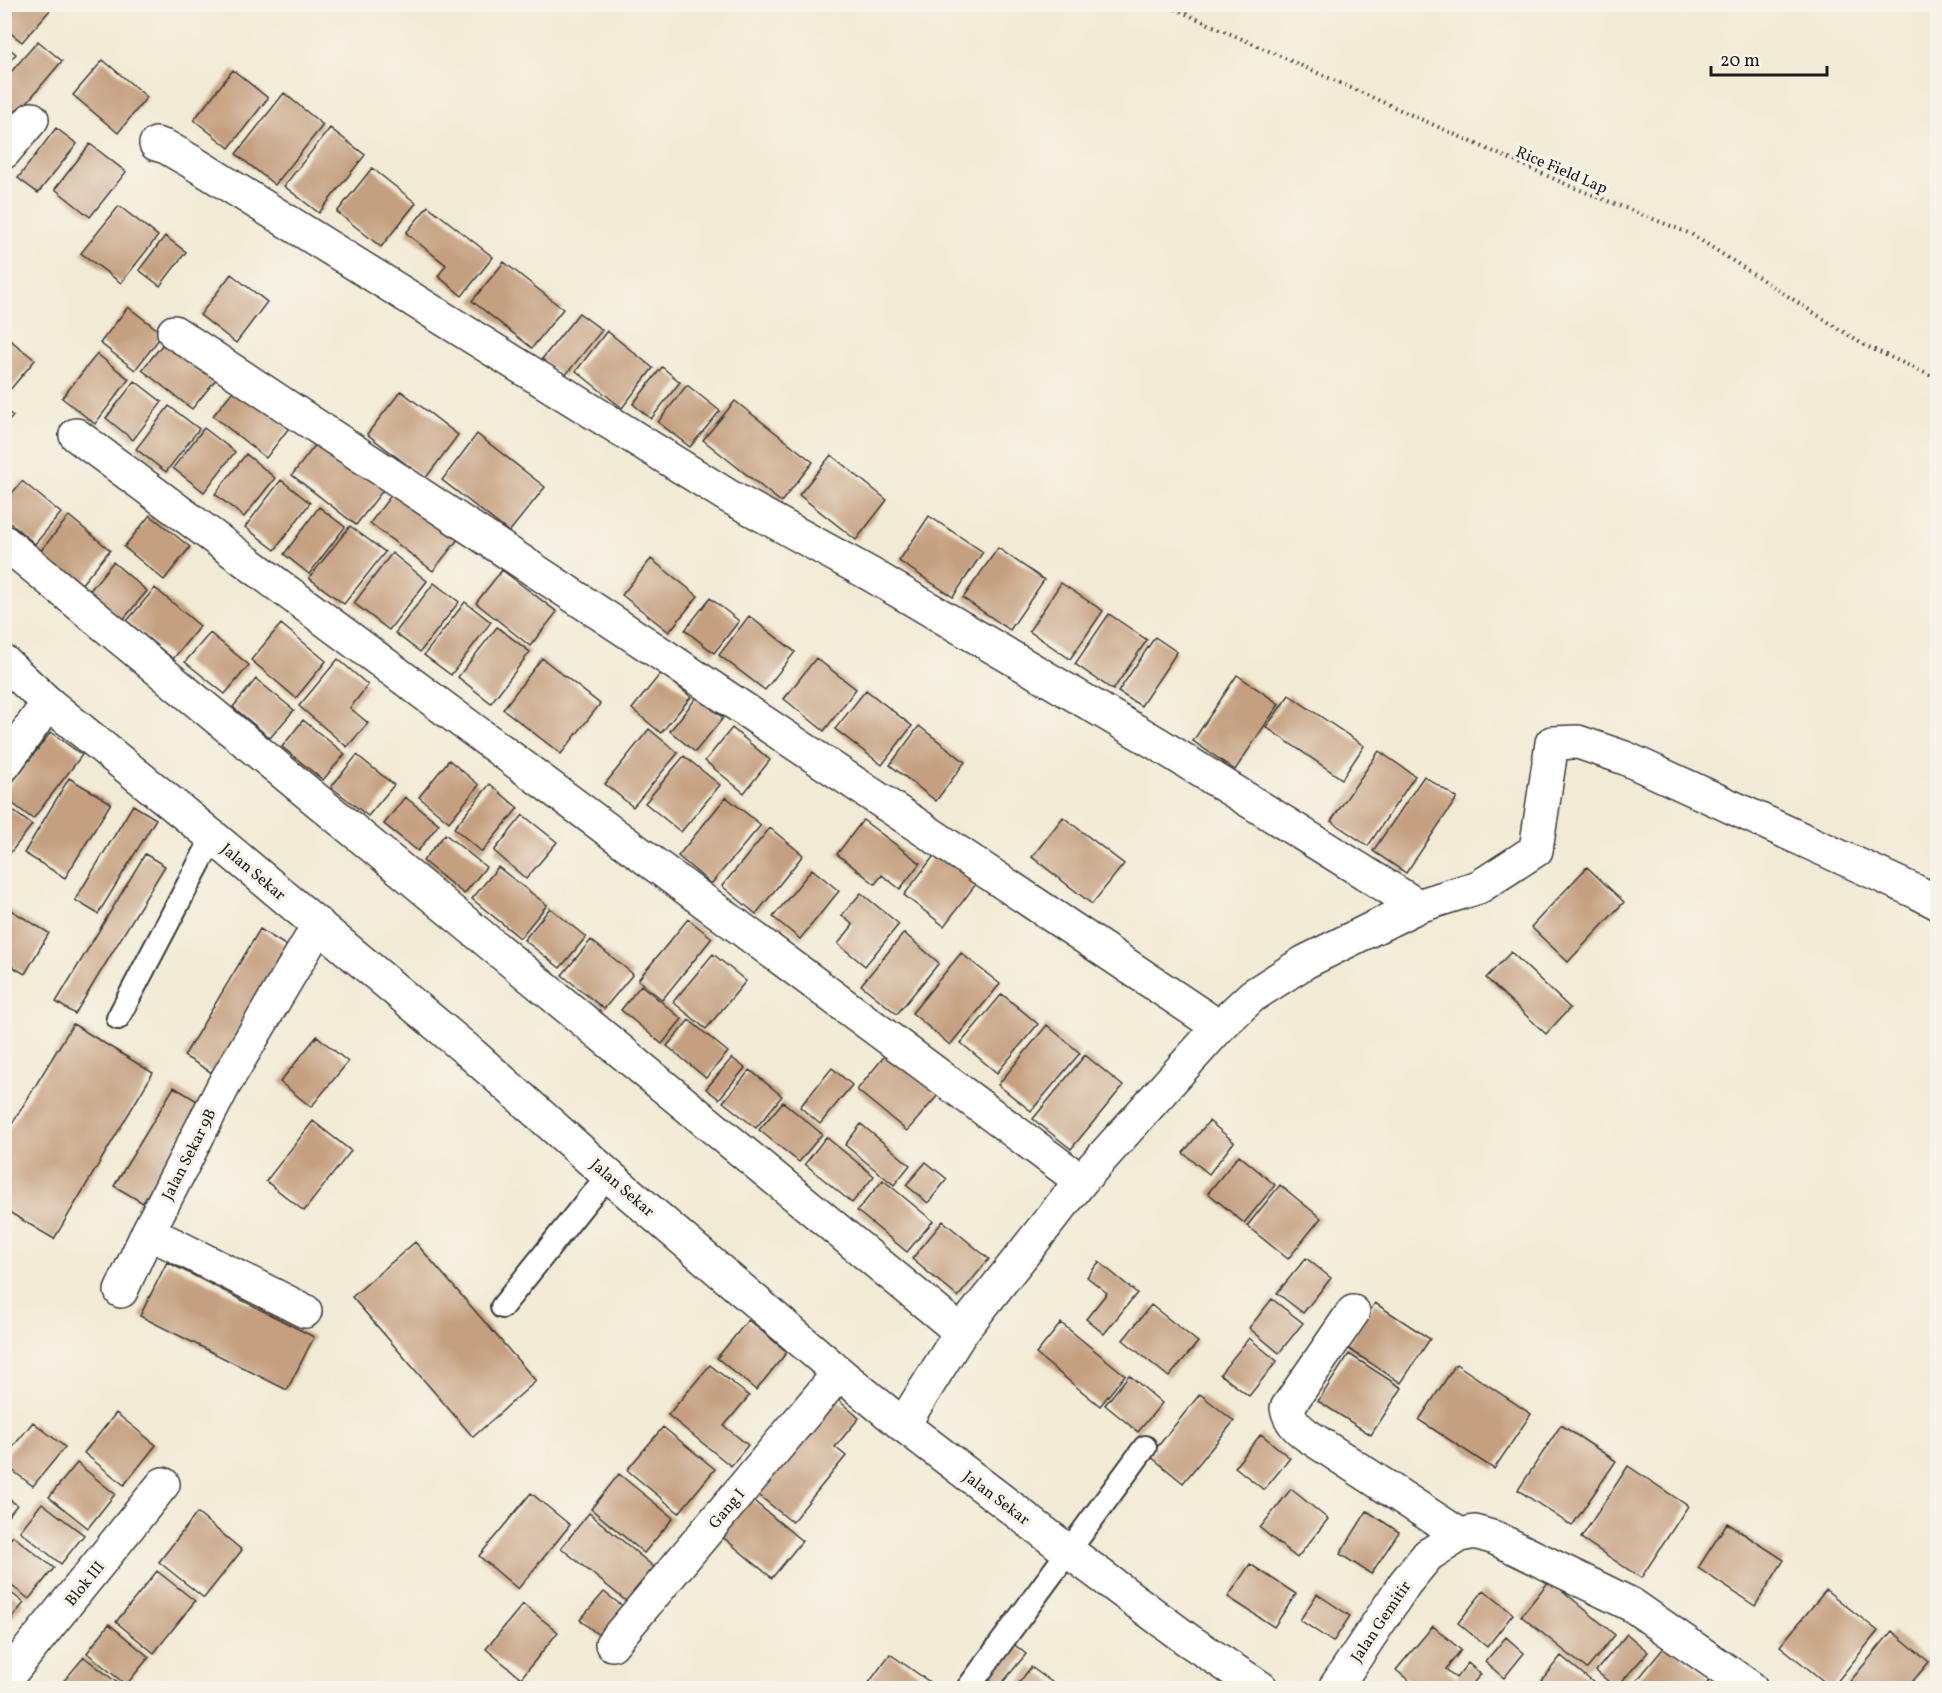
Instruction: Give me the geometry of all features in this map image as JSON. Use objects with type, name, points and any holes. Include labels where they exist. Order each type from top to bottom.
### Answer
[{"type":"street","points":[[4,152],[32,119]]},
{"type":"street","points":[[156,144],[192,162],[728,496],[870,573],[1158,744],[1418,906]]},
{"type":"street","points":[[174,332],[679,665],[1219,1027]]},
{"type":"street","points":[[76,435],[1081,1181]]},
{"type":"street","points":[[4,542],[961,1332]]},
{"type":"street","name":"Jalan Sekar","points":[[4,662],[48,703],[213,837],[466,1049],[609,1176],[839,1373],[1068,1551],[1188,1640],[1261,1689]]},
{"type":"street","points":[[4,765],[48,703]]},
{"type":"street","points":[[903,1425],[961,1332],[1081,1181],[1219,1027],[1252,996],[1305,962],[1418,906],[1479,887],[1536,850],[1552,743],[1578,742],[1625,758],[1938,903]]},
{"type":"street","name":"Jalan Sekar 9B","points":[[121,1291],[148,1232],[225,1083],[319,925]]},
{"type":"street","points":[[148,1232],[305,1311]]},
{"type":"street","points":[[1353,1311],[1287,1408],[1290,1418],[1298,1429],[1460,1535],[1475,1532],[1495,1538],[1632,1605],[1751,1689]]},
{"type":"street","name":"Gang I","points":[[612,1644],[839,1373]]},
{"type":"street","name":"Blok III","points":[[4,1681],[163,1484]]},
{"type":"street","name":"Jalan Gemitir","points":[[1335,1689],[1405,1583],[1428,1555],[1460,1535]]},
{"type":"lane","points":[[118,1018],[213,837]]},
{"type":"lane","points":[[502,1307],[609,1176]]},
{"type":"lane","points":[[968,1689],[1144,1447]]},
{"type":"path","name":"Rice Field Lap","points":[[1164,4],[1570,186],[1691,234],[1864,345],[1938,379]]},
{"type":"building","points":[[12,4],[46,4],[51,9],[22,42],[4,28],[4,13]]},
{"type":"building","points":[[38,41],[62,61],[18,113],[4,102],[4,80]]},
{"type":"building","points":[[4,44],[16,54],[4,67]]},
{"type":"building","points":[[103,60],[147,97],[118,133],[73,95]]},
{"type":"building","points":[[233,70],[268,98],[229,148],[194,120]]},
{"type":"building","points":[[284,93],[323,125],[275,185],[236,154]]},
{"type":"building","points":[[56,128],[77,144],[38,193],[18,178]]},
{"type":"building","points":[[330,128],[365,155],[319,213],[284,186]]},
{"type":"building","points":[[90,144],[126,172],[90,217],[55,189]]},
{"type":"building","points":[[372,168],[416,203],[381,247],[337,212]]},
{"type":"building","points":[[119,206],[158,236],[121,283],[81,253]]},
{"type":"building","points":[[428,206],[493,257],[462,296],[438,276],[446,265],[406,233]]},
{"type":"building","points":[[165,236],[186,252],[160,286],[139,270]]},
{"type":"building","points":[[504,262],[563,309],[532,348],[472,301]]},
{"type":"building","points":[[231,274],[267,302],[236,343],[200,315]]},
{"type":"building","points":[[128,307],[163,334],[135,370],[100,343]]},
{"type":"building","points":[[579,313],[602,330],[564,377],[542,359]]},
{"type":"building","points":[[607,331],[653,368],[622,408],[576,371]]},
{"type":"building","points":[[4,335],[35,360],[4,397]]},
{"type":"building","points":[[167,339],[217,378],[192,409],[142,370]]},
{"type":"building","points":[[97,354],[129,379],[95,424],[62,398]]},
{"type":"building","points":[[662,367],[680,382],[651,419],[633,404]]},
{"type":"building","points":[[135,381],[162,402],[133,440],[106,418]]},
{"type":"building","points":[[687,385],[720,411],[690,447],[658,422]]},
{"type":"building","points":[[236,387],[289,428],[266,458],[213,416]]},
{"type":"building","points":[[401,391],[458,435],[425,479],[367,434]]},
{"type":"building","points":[[735,401],[813,462],[781,502],[703,440]]},
{"type":"building","points":[[169,406],[199,429],[166,472],[136,449]]},
{"type":"building","points":[[4,409],[13,416],[4,427]]},
{"type":"building","points":[[204,428],[235,452],[204,492],[173,468]]},
{"type":"building","points":[[477,434],[545,487],[509,532],[442,480]]},
{"type":"building","points":[[320,439],[384,489],[356,525],[292,475]]},
{"type":"building","points":[[246,454],[275,478],[244,517],[215,494]]},
{"type":"building","points":[[831,455],[887,500],[856,540],[799,495]]},
{"type":"building","points":[[281,480],[310,503],[275,550],[245,527]]},
{"type":"building","points":[[22,481],[61,513],[35,544],[4,518],[4,503]]},
{"type":"building","points":[[396,489],[459,538],[433,571],[370,523]]},
{"type":"building","points":[[319,507],[345,527],[309,574],[284,554]]},
{"type":"building","points":[[150,515],[190,547],[164,580],[124,547]]},
{"type":"building","points":[[69,516],[110,550],[80,586],[39,553]]},
{"type":"building","points":[[929,516],[983,552],[953,597],[899,561]]},
{"type":"building","points":[[350,526],[385,552],[344,604],[309,578]]},
{"type":"building","points":[[998,548],[1044,580],[1010,630],[963,598]]},
{"type":"building","points":[[392,553],[427,581],[389,630],[354,603]]},
{"type":"building","points":[[651,559],[698,596],[669,632],[622,595]]},
{"type":"building","points":[[113,562],[147,591],[122,621],[88,593]]},
{"type":"building","points":[[502,570],[557,612],[530,646],[476,603]]},
{"type":"building","points":[[434,583],[459,602],[420,652],[395,633]]},
{"type":"building","points":[[1061,583],[1103,611],[1070,659],[1029,631]]},
{"type":"building","points":[[155,588],[200,626],[173,659],[127,621]]},
{"type":"building","points":[[710,598],[739,621],[714,653],[685,630]]},
{"type":"building","points":[[465,602],[491,622],[451,675],[424,655]]},
{"type":"building","points":[[1109,614],[1147,640],[1113,690],[1075,664]]},
{"type":"building","points":[[749,616],[795,652],[765,690],[719,655]]},
{"type":"building","points":[[281,624],[326,661],[296,698],[251,660]]},
{"type":"building","points":[[497,627],[530,652],[491,703],[458,677]]},
{"type":"building","points":[[210,633],[249,665],[225,694],[185,662]]},
{"type":"building","points":[[1155,637],[1177,652],[1141,706],[1118,692]]},
{"type":"building","points":[[542,658],[600,704],[561,754],[503,709]]},
{"type":"building","points":[[816,658],[856,689],[824,731],[784,699]]},
{"type":"building","points":[[338,659],[368,685],[350,708],[368,723],[347,747],[299,706]]},
{"type":"building","points":[[661,673],[691,697],[661,733],[632,709]]},
{"type":"building","points":[[1237,675],[1279,704],[1235,770],[1193,741]]},
{"type":"building","points":[[256,679],[294,710],[270,738],[233,707]]},
{"type":"building","points":[[866,690],[912,726],[882,765],[835,729]]},
{"type":"building","points":[[1289,695],[1364,746],[1342,779],[1266,727]]},
{"type":"building","points":[[697,697],[723,718],[695,752],[670,731]]},
{"type":"building","points":[[303,720],[345,754],[323,780],[282,747]]},
{"type":"building","points":[[919,726],[965,762],[936,801],[890,765]]},
{"type":"building","points":[[732,728],[770,760],[744,793],[705,761]]},
{"type":"building","points":[[649,729],[678,753],[633,807],[605,784]]},
{"type":"building","points":[[51,732],[82,755],[33,819],[4,797],[4,793]]},
{"type":"building","points":[[1379,751],[1415,776],[1368,846],[1331,821]]},
{"type":"building","points":[[357,755],[394,785],[368,816],[331,787]]},
{"type":"building","points":[[684,756],[720,785],[681,832],[645,803]]},
{"type":"building","points":[[449,760],[479,785],[449,822],[419,797]]},
{"type":"building","points":[[1424,776],[1457,798],[1406,873],[1373,851]]},
{"type":"building","points":[[69,778],[111,803],[65,878],[24,853]]},
{"type":"building","points":[[490,784],[518,808],[482,852],[454,828]]},
{"type":"building","points":[[405,797],[439,824],[418,851],[384,824]]},
{"type":"building","points":[[726,797],[761,825],[711,884],[678,856]]},
{"type":"building","points":[[4,804],[32,825],[4,861]]},
{"type":"building","points":[[133,805],[156,819],[98,914],[75,900]]},
{"type":"building","points":[[523,815],[557,842],[526,879],[494,851]]},
{"type":"building","points":[[1063,817],[1124,864],[1092,904],[1032,857]]},
{"type":"building","points":[[863,820],[920,863],[900,889],[882,875],[875,884],[837,854]]},
{"type":"building","points":[[770,828],[803,855],[756,914],[722,886]]},
{"type":"building","points":[[445,834],[486,867],[464,894],[423,861]]},
{"type":"building","points":[[936,853],[976,884],[944,926],[904,895]]},
{"type":"building","points":[[145,854],[165,866],[75,1014],[56,1002]]},
{"type":"building","points":[[498,867],[547,905],[520,938],[472,899]]},
{"type":"building","points":[[1587,867],[1624,902],[1568,962],[1531,927]]},
{"type":"building","points":[[812,869],[839,891],[800,939],[773,917]]},
{"type":"building","points":[[861,893],[899,924],[865,966],[838,944],[853,925],[842,915]]},
{"type":"building","points":[[4,906],[49,933],[25,974],[4,962]]},
{"type":"building","points":[[550,908],[586,937],[560,968],[524,940]]},
{"type":"building","points":[[688,919],[712,938],[662,1000],[638,980]]},
{"type":"building","points":[[260,929],[290,948],[214,1074],[184,1056]]},
{"type":"building","points":[[904,933],[939,963],[897,1014],[861,985]]},
{"type":"building","points":[[591,940],[633,974],[604,1009],[562,975]]},
{"type":"building","points":[[1511,952],[1570,1008],[1546,1034],[1486,978]]},
{"type":"building","points":[[961,953],[1000,984],[950,1045],[912,1013]]},
{"type":"building","points":[[713,954],[746,981],[706,1029],[673,1002]]},
{"type":"building","points":[[641,985],[682,1019],[662,1044],[621,1010]]},
{"type":"building","points":[[1002,994],[1038,1024],[997,1073],[961,1043]]},
{"type":"building","points":[[689,1020],[728,1052],[706,1078],[667,1046]]},
{"type":"building","points":[[73,1024],[153,1073],[54,1239],[4,1209],[4,1137]]},
{"type":"building","points":[[1047,1025],[1080,1053],[1031,1111],[998,1085]]},
{"type":"building","points":[[317,1036],[348,1062],[311,1107],[280,1082]]},
{"type":"building","points":[[887,1053],[938,1095],[907,1131],[857,1090]]},
{"type":"building","points":[[1085,1055],[1123,1086],[1071,1149],[1033,1119]]},
{"type":"building","points":[[732,1058],[745,1068],[719,1099],[706,1089]]},
{"type":"building","points":[[832,1068],[852,1085],[820,1124],[800,1107]]},
{"type":"building","points":[[750,1070],[782,1096],[756,1128],[723,1102]]},
{"type":"building","points":[[174,1087],[202,1104],[143,1203],[114,1186]]},
{"type":"building","points":[[783,1102],[822,1134],[799,1162],[759,1130]]},
{"type":"building","points":[[313,1121],[351,1151],[304,1211],[266,1181]]},
{"type":"building","points":[[1209,1121],[1234,1142],[1209,1174],[1183,1153]]},
{"type":"building","points":[[861,1124],[910,1165],[894,1185],[845,1145]]},
{"type":"building","points":[[826,1137],[874,1176],[852,1203],[805,1164]]},
{"type":"building","points":[[1239,1155],[1275,1185],[1244,1223],[1208,1193]]},
{"type":"building","points":[[926,1162],[947,1179],[928,1203],[906,1185]]},
{"type":"building","points":[[883,1180],[933,1221],[907,1252],[857,1211]]},
{"type":"building","points":[[1280,1185],[1321,1218],[1288,1259],[1247,1226]]},
{"type":"building","points":[[943,1221],[989,1259],[958,1297],[912,1259]]},
{"type":"building","points":[[415,1242],[536,1381],[473,1437],[352,1297]]},
{"type":"building","points":[[1306,1258],[1331,1278],[1303,1313],[1277,1293]]},
{"type":"building","points":[[167,1262],[314,1337],[287,1390],[140,1316]]},
{"type":"building","points":[[1099,1262],[1137,1293],[1104,1334],[1086,1319],[1107,1293],[1087,1277]]},
{"type":"building","points":[[1272,1299],[1303,1323],[1279,1353],[1249,1328]]},
{"type":"building","points":[[1375,1303],[1430,1339],[1401,1383],[1346,1347]]},
{"type":"building","points":[[1151,1305],[1198,1342],[1169,1377],[1123,1340]]},
{"type":"building","points":[[748,1320],[787,1352],[756,1390],[717,1358]]},
{"type":"building","points":[[1061,1323],[1125,1375],[1100,1406],[1036,1354]]},
{"type":"building","points":[[1249,1338],[1277,1361],[1249,1396],[1220,1374]]},
{"type":"building","points":[[1349,1354],[1402,1388],[1371,1435],[1318,1401]]},
{"type":"building","points":[[1456,1364],[1531,1414],[1494,1469],[1419,1420]]},
{"type":"building","points":[[710,1365],[749,1396],[724,1426],[748,1445],[731,1466],[668,1415]]},
{"type":"building","points":[[1129,1375],[1162,1403],[1138,1432],[1105,1405]]},
{"type":"building","points":[[1200,1394],[1234,1421],[1183,1483],[1150,1456]]},
{"type":"building","points":[[837,1399],[859,1418],[835,1447],[846,1456],[792,1522],[755,1492]]},
{"type":"building","points":[[116,1413],[156,1445],[124,1485],[84,1453]]},
{"type":"building","points":[[33,1422],[65,1447],[33,1486],[4,1464],[4,1458]]},
{"type":"building","points":[[1561,1425],[1616,1461],[1572,1526],[1518,1490]]},
{"type":"building","points":[[663,1427],[715,1469],[679,1513],[627,1470]]},
{"type":"building","points":[[1261,1434],[1290,1458],[1264,1490],[1235,1467]]},
{"type":"building","points":[[77,1463],[115,1494],[88,1528],[49,1497]]},
{"type":"building","points":[[1628,1466],[1688,1506],[1641,1578],[1581,1538]]},
{"type":"building","points":[[619,1474],[673,1518],[644,1553],[591,1509]]},
{"type":"building","points":[[1291,1489],[1328,1519],[1297,1558],[1260,1528]]},
{"type":"building","points":[[531,1493],[570,1525],[518,1589],[479,1556]]},
{"type":"building","points":[[4,1495],[17,1505],[4,1521]]},
{"type":"building","points":[[749,1497],[802,1541],[772,1578],[719,1534]]},
{"type":"building","points":[[42,1503],[84,1535],[61,1564],[20,1531]]},
{"type":"building","points":[[1367,1511],[1399,1532],[1371,1574],[1340,1554]]},
{"type":"building","points":[[197,1513],[242,1550],[204,1598],[159,1562]]},
{"type":"building","points":[[589,1513],[654,1567],[626,1601],[561,1548]]},
{"type":"building","points":[[1727,1523],[1784,1560],[1755,1606],[1698,1568]]},
{"type":"building","points":[[13,1536],[54,1568],[29,1599],[4,1580],[4,1546]]},
{"type":"building","points":[[1250,1564],[1296,1594],[1274,1627],[1228,1597]]},
{"type":"building","points":[[157,1571],[195,1601],[154,1653],[116,1622]]},
{"type":"building","points":[[1550,1580],[1615,1635],[1587,1669],[1521,1616]]},
{"type":"building","points":[[4,1587],[24,1603],[4,1627]]},
{"type":"building","points":[[1484,1590],[1513,1614],[1487,1647],[1458,1623]]},
{"type":"building","points":[[1826,1590],[1878,1631],[1832,1688],[1780,1646]]},
{"type":"building","points":[[604,1592],[625,1608],[601,1637],[580,1620]]},
{"type":"building","points":[[1317,1594],[1350,1616],[1333,1642],[1300,1620]]},
{"type":"building","points":[[523,1604],[558,1632],[521,1678],[486,1649]]},
{"type":"building","points":[[109,1624],[149,1657],[126,1685],[87,1653]]},
{"type":"building","points":[[1433,1626],[1461,1650],[1446,1669],[1456,1678],[1468,1663],[1481,1674],[1469,1688],[1418,1688],[1396,1670]]},
{"type":"building","points":[[1892,1631],[1929,1662],[1907,1688],[1852,1688],[1847,1685]]},
{"type":"building","points":[[1627,1634],[1648,1652],[1616,1688],[1596,1671]]},
{"type":"building","points":[[1506,1637],[1524,1653],[1504,1678],[1485,1662]]},
{"type":"building","points":[[1010,1641],[1026,1654],[999,1687],[983,1674]]},
{"type":"building","points":[[1667,1644],[1711,1679],[1703,1688],[1638,1688],[1633,1685]]},
{"type":"building","points":[[890,1654],[938,1688],[865,1688]]},
{"type":"building","points":[[1561,1656],[1600,1688],[1535,1688]]},
{"type":"building","points":[[84,1657],[124,1688],[69,1688],[62,1683]]},
{"type":"building","points":[[1031,1667],[1060,1688],[1015,1688]]}]
